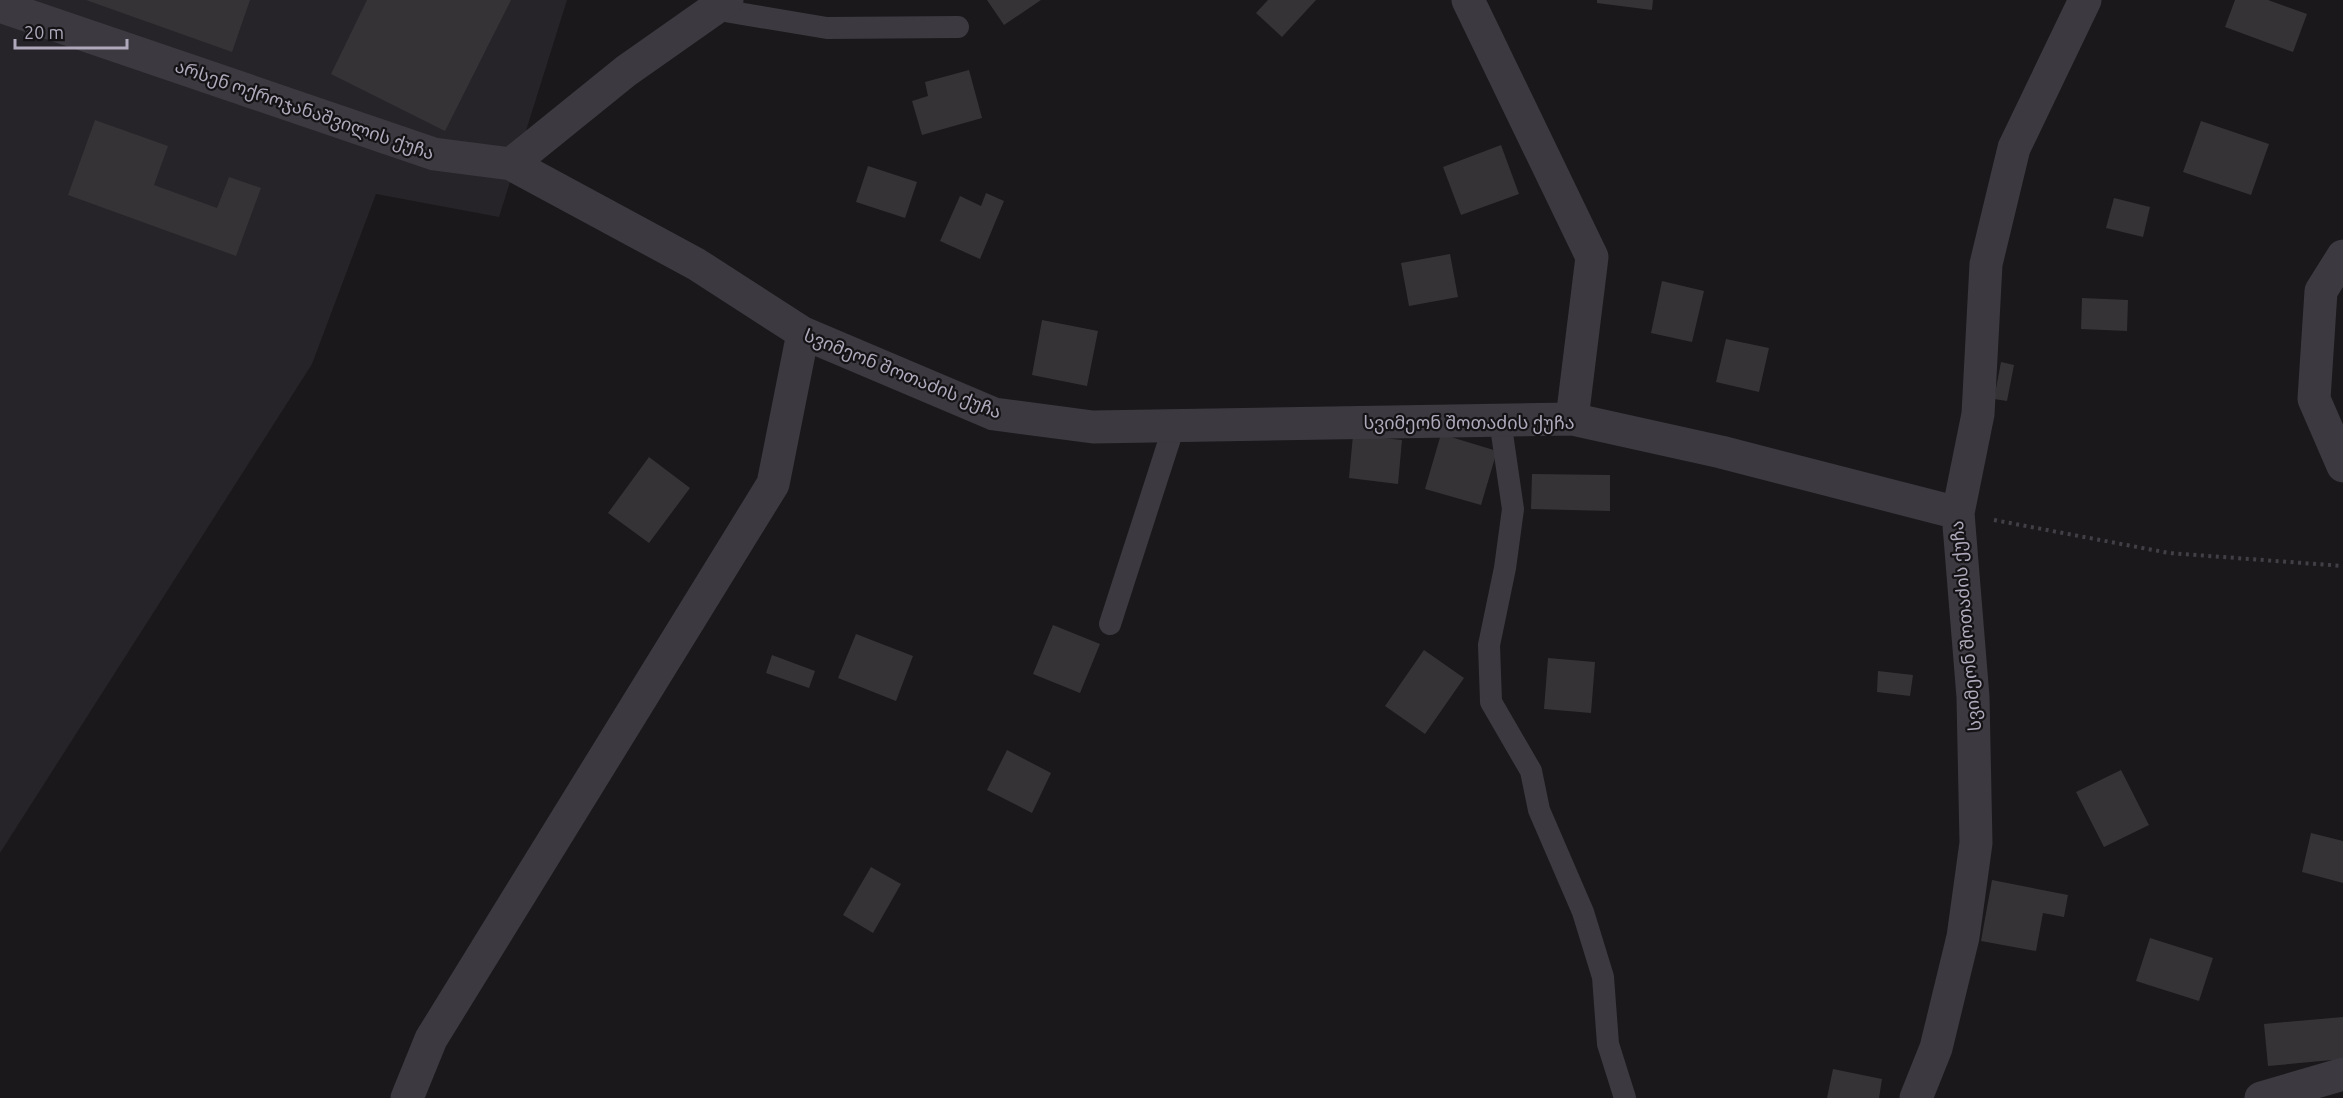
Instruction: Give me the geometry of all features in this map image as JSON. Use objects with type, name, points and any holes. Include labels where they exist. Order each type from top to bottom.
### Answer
[{"type":"street","points":[[1468,0],[1592,257],[1572,419]]},
{"type":"street","points":[[1958,513],[1978,414],[1986,264],[2014,148],[2085,0]]},
{"type":"street","points":[[511,164],[626,71],[720,5]]},
{"type":"street","name":"არსენ ოქროჯანაშვილის ქუჩა","points":[[0,6],[434,154],[511,164]]},
{"type":"street","name":"სვიმეონ შოთაძის ქუჩა","points":[[511,164],[696,264],[803,333],[994,414],[1093,427],[1572,419],[1721,452],[1958,513],[1973,697],[1976,843],[1963,937],[1936,1048],[1916,1098]]},
{"type":"street","points":[[2343,256],[2321,291],[2314,399],[2343,466]]},
{"type":"street","points":[[407,1098],[431,1039],[773,484],[803,333]]},
{"type":"street","points":[[2261,1098],[2343,1074]]},
{"type":"lane","points":[[720,5],[827,28],[958,27]]},
{"type":"lane","points":[[1500,420],[1513,509],[1505,568],[1489,645],[1491,702],[1531,771],[1539,810],[1583,912],[1603,977],[1608,1044],[1624,1098]]},
{"type":"lane","points":[[1110,624],[1174,426]]},
{"type":"path","points":[[1958,513],[2169,553],[2343,566]]},
{"type":"shaded area","points":[[0,0],[567,0],[499,217],[376,194],[312,364],[0,853]]},
{"type":"building","points":[[86,0],[250,0],[232,52]]},
{"type":"building","points":[[367,0],[511,0],[445,131],[331,74]]},
{"type":"building","points":[[987,0],[1041,0],[1004,25]]},
{"type":"building","points":[[1268,0],[1316,0],[1282,37],[1256,13]]},
{"type":"building","points":[[1597,0],[1653,0],[1652,10],[1597,3]]},
{"type":"building","points":[[2235,0],[2268,0],[2307,14],[2293,52],[2225,27]]},
{"type":"building","points":[[969,70],[982,118],[922,135],[912,101],[928,96],[925,82]]},
{"type":"building","points":[[95,120],[168,146],[154,185],[217,208],[229,177],[261,188],[236,256],[68,195]]},
{"type":"building","points":[[2201,121],[2269,144],[2251,195],[2183,172]]},
{"type":"building","points":[[1501,145],[1519,194],[1461,215],[1443,167]]},
{"type":"building","points":[[868,166],[917,182],[905,218],[856,202]]},
{"type":"building","points":[[986,193],[1004,201],[980,259],[940,241],[960,196],[981,206]]},
{"type":"building","points":[[2114,198],[2150,207],[2143,237],[2106,228]]},
{"type":"building","points":[[1450,254],[1458,297],[1409,306],[1401,263]]},
{"type":"building","points":[[1662,281],[1704,291],[1692,342],[1651,333]]},
{"type":"building","points":[[2082,298],[2128,300],[2127,331],[2081,329]]},
{"type":"building","points":[[1042,320],[1098,331],[1087,386],[1032,375]]},
{"type":"building","points":[[1726,339],[1769,348],[1759,392],[1716,382]]},
{"type":"building","points":[[2001,362],[2014,365],[2007,401],[1994,399]]},
{"type":"building","points":[[1441,434],[1497,451],[1481,505],[1425,489]]},
{"type":"building","points":[[1353,435],[1402,440],[1398,484],[1349,478]]},
{"type":"building","points":[[649,457],[690,488],[649,543],[608,513]]},
{"type":"building","points":[[1532,474],[1610,475],[1610,511],[1531,509]]},
{"type":"building","points":[[1053,625],[1100,644],[1080,693],[1033,674]]},
{"type":"building","points":[[856,634],[913,656],[896,701],[838,678]]},
{"type":"building","points":[[1424,650],[1464,678],[1425,734],[1385,706]]},
{"type":"building","points":[[772,655],[815,671],[809,688],[766,673]]},
{"type":"building","points":[[1548,658],[1595,662],[1591,713],[1544,709]]},
{"type":"building","points":[[1878,671],[1913,675],[1910,696],[1877,692]]},
{"type":"building","points":[[1007,750],[1051,773],[1032,813],[987,790]]},
{"type":"building","points":[[2121,770],[2149,825],[2104,847],[2076,792]]},
{"type":"building","points":[[2311,833],[2343,841],[2343,883],[2302,872]]},
{"type":"building","points":[[871,867],[901,884],[873,933],[843,915]]},
{"type":"building","points":[[1992,880],[2068,895],[2064,917],[2043,913],[2036,951],[1981,941]]},
{"type":"building","points":[[2150,938],[2213,958],[2199,1001],[2136,981]]},
{"type":"building","points":[[2343,1017],[2343,1059],[2268,1066],[2264,1024]]},
{"type":"building","points":[[1833,1069],[1882,1079],[1879,1098],[1827,1098]]}]
